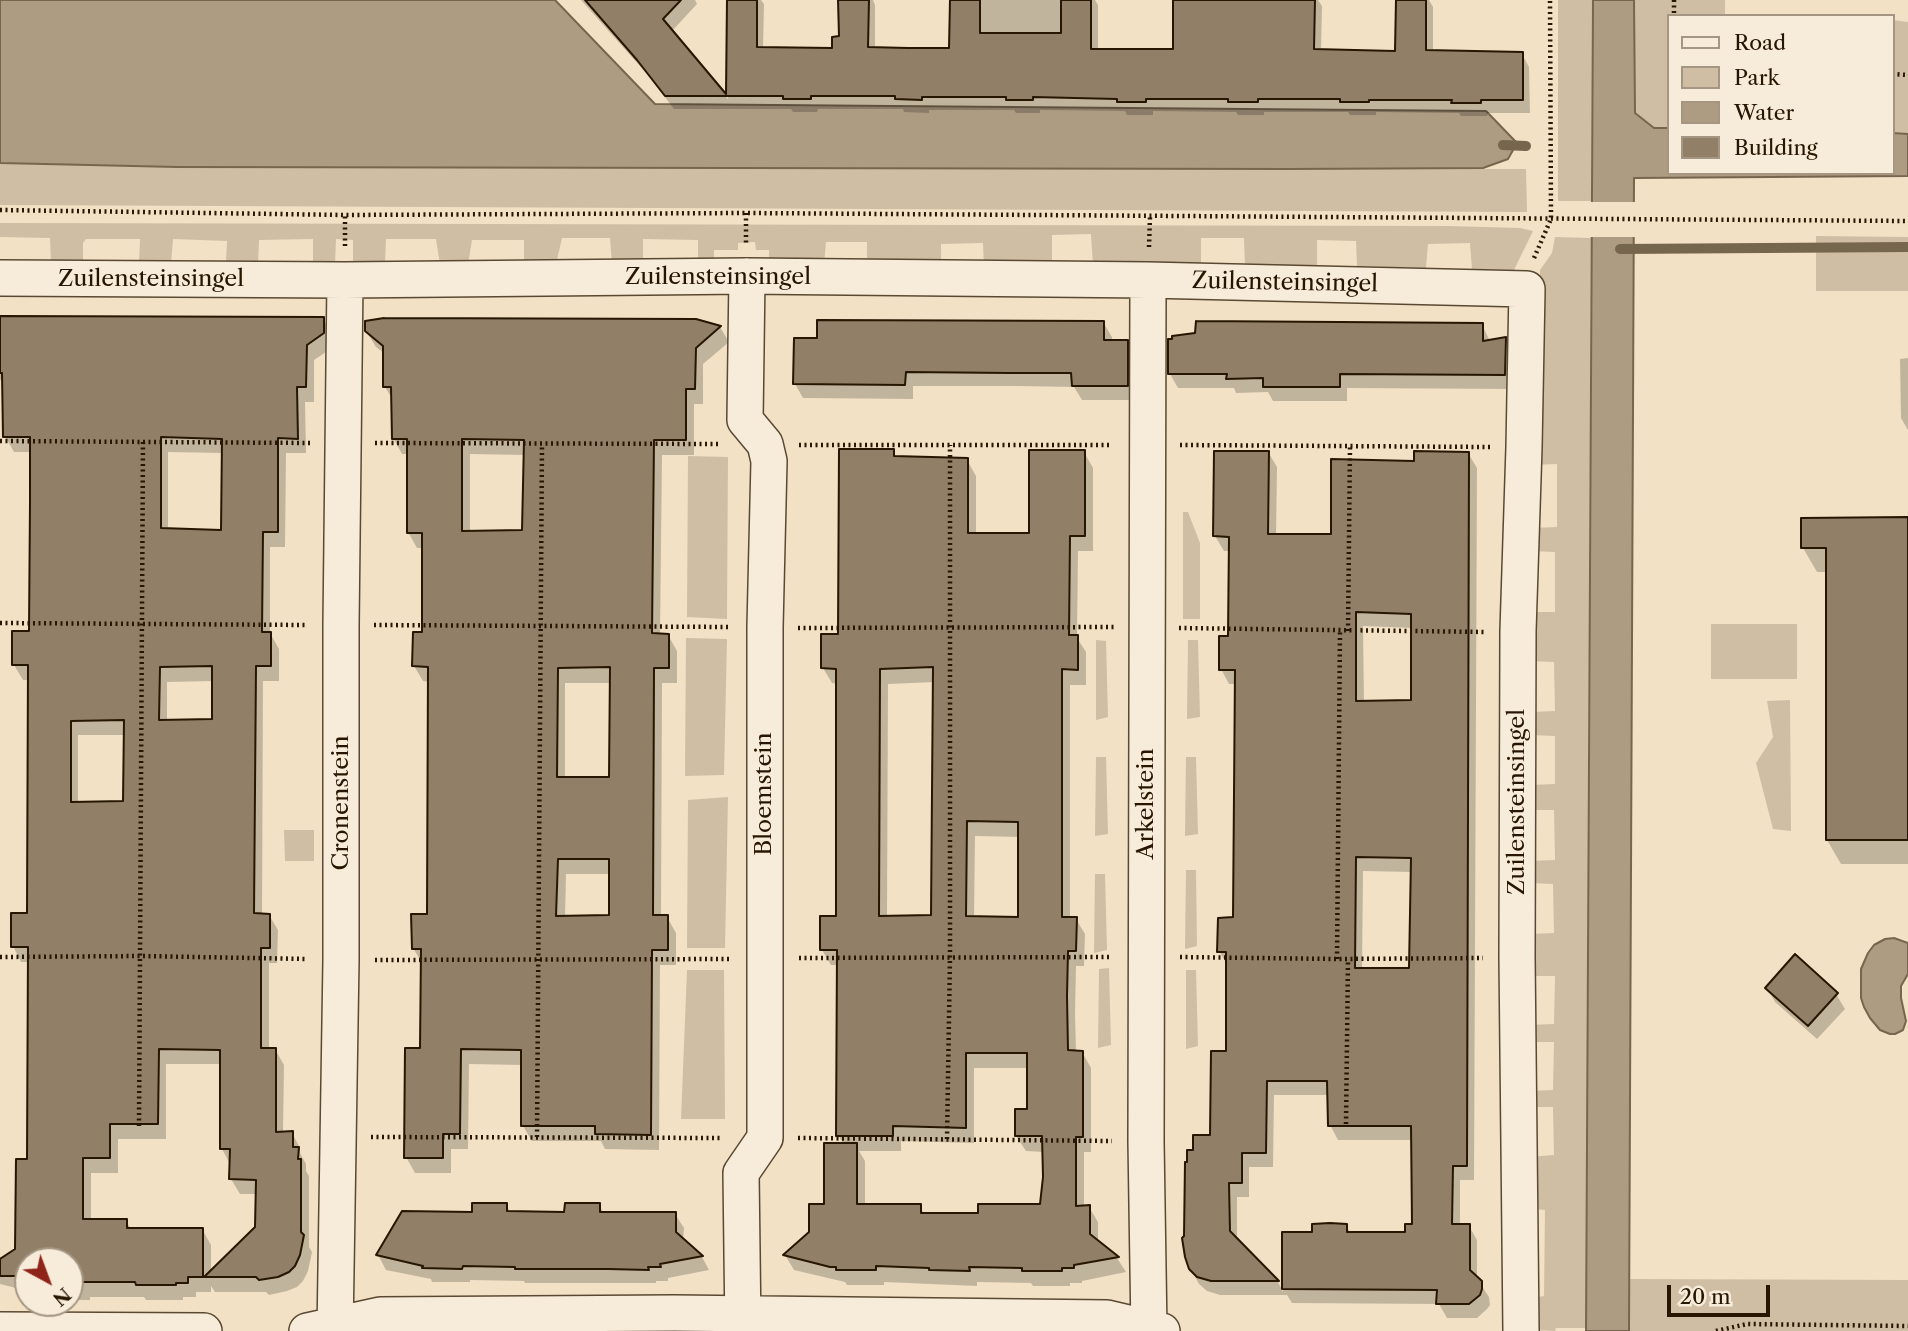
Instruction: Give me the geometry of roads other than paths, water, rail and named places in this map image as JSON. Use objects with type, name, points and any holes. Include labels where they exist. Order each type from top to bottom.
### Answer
[{"type":"street","name":"Zuilensteinsingel","points":[[0,278],[345,280],[747,276],[1148,280],[1527,289],[1518,658],[1517,957],[1521,1331]]},
{"type":"street","name":"Bloemstein","points":[[743,1322],[741,1173],[765,1138],[765,627],[769,461],[765,444],[745,420],[747,276]]},
{"type":"street","name":"Cronenstein","points":[[326,1329],[341,960],[345,280]]},
{"type":"street","name":"Arkelstein","points":[[1148,280],[1146,1141],[1153,1330]]},
{"type":"street","points":[[326,1329],[380,1315],[743,1322],[1108,1318],[1153,1330]]},
{"type":"street","points":[[0,1330],[204,1331]]},
{"type":"water","points":[[0,0],[555,0],[655,104],[1486,111],[1517,143],[1508,159],[1483,168],[177,167],[0,163]]},
{"type":"water","points":[[1593,0],[1634,0],[1635,113],[1654,128],[1666,128],[1666,175],[1894,175],[1894,133],[1908,134],[1908,176],[1634,178],[1629,1331],[1586,1331]]},
{"type":"water","points":[[1894,938],[1908,943],[1908,974],[1901,986],[1906,1021],[1903,1030],[1890,1034],[1880,1030],[1864,1007],[1861,998],[1861,969],[1874,945]]},
{"type":"waterway","points":[[1503,145],[1526,146]]},
{"type":"waterway","points":[[1620,249],[1908,247]]}]
